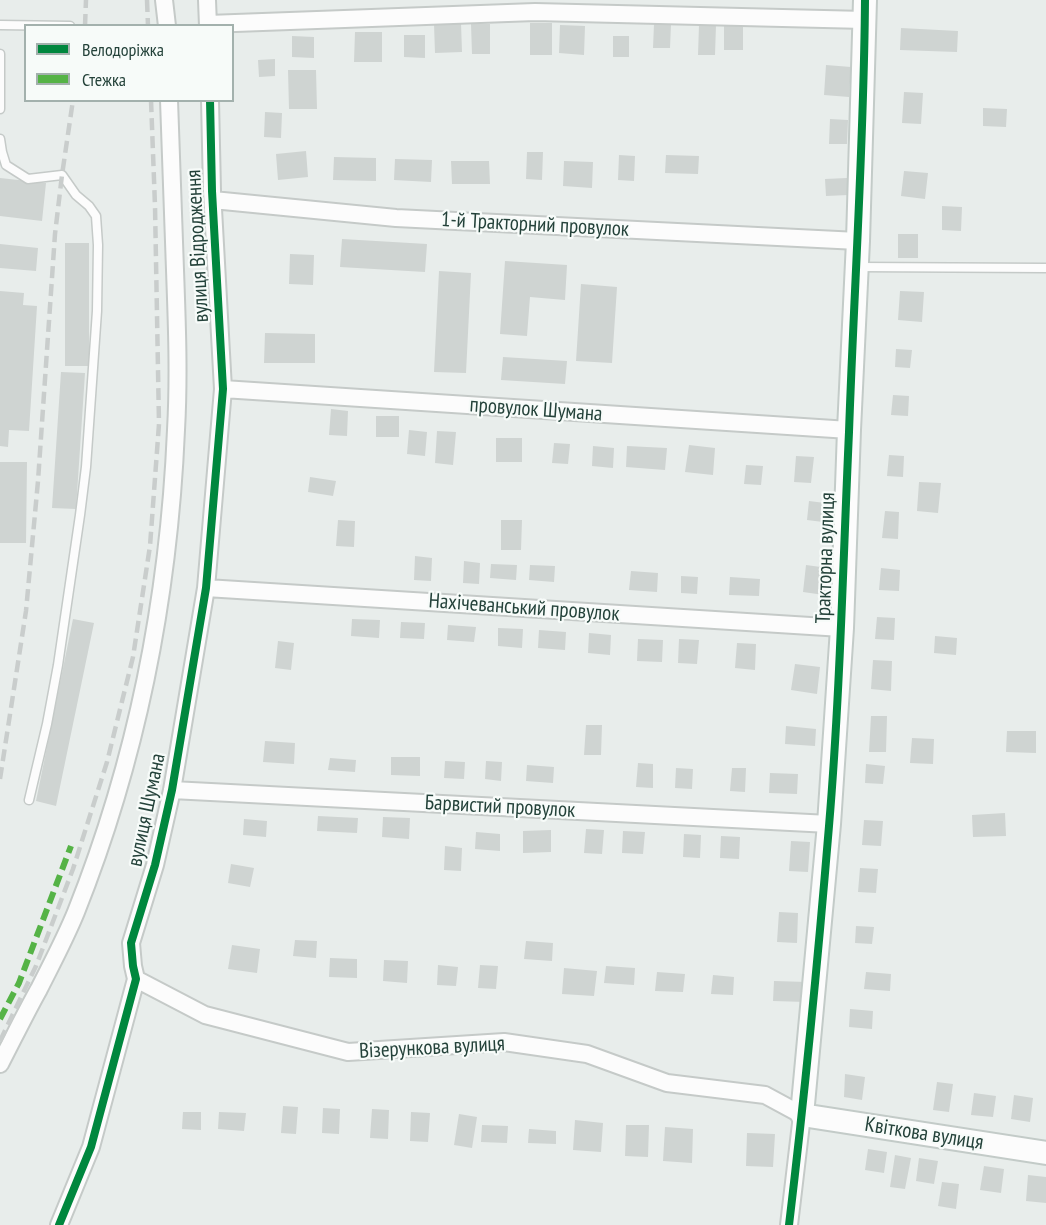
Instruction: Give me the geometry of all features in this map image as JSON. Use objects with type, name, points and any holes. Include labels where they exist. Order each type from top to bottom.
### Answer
[{"type":"street","points":[[164,0],[167,24]]},
{"type":"street","points":[[207,0],[208,24]]},
{"type":"street","points":[[233,24],[535,12],[865,10]]},
{"type":"street","name":"Тракторна вулиця","points":[[802,1115],[829,824],[842,628],[865,10]]},
{"type":"street","points":[[0,1064],[64,941],[111,816],[122,778],[158,612],[170,518],[177,410],[169,102]]},
{"type":"street","name":"вулиця Відродження","points":[[210,102],[223,389]]},
{"type":"street","name":"1-й Тракторний провулок","points":[[213,200],[396,218],[858,241]]},
{"type":"street","name":"провулок Шумана","points":[[223,389],[849,430]]},
{"type":"street","name":"вулиця Шумана","points":[[59,1225],[91,1147],[136,979],[131,944],[155,865],[172,790],[206,588],[223,389]]},
{"type":"street","name":"Нахічеванський провулок","points":[[206,588],[842,628]]},
{"type":"street","name":"Барвистий провулок","points":[[172,790],[829,824]]},
{"type":"street","name":"Візерункова вулиця","points":[[136,979],[205,1015],[348,1052],[504,1042],[586,1054],[667,1083],[765,1095],[802,1115]]},
{"type":"street","points":[[789,1225],[802,1115]]},
{"type":"street","name":"Квіткова вулиця","points":[[802,1115],[1046,1153]]},
{"type":"lane","points":[[0,25],[24,25]]},
{"type":"lane","points":[[0,54],[0,109]]},
{"type":"lane","points":[[0,139],[6,165],[28,179],[62,175],[76,195],[89,206],[96,216],[98,245],[97,311],[82,503],[47,724],[29,800]]},
{"type":"lane","points":[[857,267],[1046,268]]},
{"type":"building","points":[[461,23],[462,52],[435,53],[434,24]]},
{"type":"building","points":[[530,23],[552,23],[552,55],[530,55]]},
{"type":"building","points":[[471,24],[490,24],[490,54],[472,54]]},
{"type":"building","points":[[654,24],[671,24],[670,48],[653,48]]},
{"type":"building","points":[[560,25],[585,26],[584,55],[559,53]]},
{"type":"building","points":[[699,25],[716,25],[715,55],[698,55]]},
{"type":"building","points":[[724,26],[743,26],[743,50],[724,50]]},
{"type":"building","points":[[901,28],[958,31],[957,52],[900,50]]},
{"type":"building","points":[[355,32],[382,32],[382,62],[354,62]]},
{"type":"building","points":[[404,35],[425,35],[425,58],[404,57]]},
{"type":"building","points":[[292,36],[314,37],[314,58],[292,57]]},
{"type":"building","points":[[613,36],[629,36],[629,57],[613,57]]},
{"type":"building","points":[[275,59],[275,76],[259,77],[258,60]]},
{"type":"building","points":[[826,65],[851,67],[849,97],[824,95]]},
{"type":"building","points":[[288,70],[316,70],[317,109],[289,109]]},
{"type":"building","points":[[904,92],[923,93],[921,124],[902,123]]},
{"type":"building","points":[[983,108],[1007,109],[1006,127],[983,126]]},
{"type":"building","points":[[265,112],[282,113],[281,138],[264,137]]},
{"type":"building","points":[[830,119],[848,120],[847,144],[829,144]]},
{"type":"building","points":[[306,151],[308,177],[278,180],[276,154]]},
{"type":"building","points":[[527,152],[543,152],[542,180],[526,179]]},
{"type":"building","points":[[619,155],[635,156],[634,181],[618,180]]},
{"type":"building","points":[[666,155],[699,156],[698,174],[665,173]]},
{"type":"building","points":[[334,157],[376,158],[376,181],[333,180]]},
{"type":"building","points":[[395,159],[432,160],[431,182],[394,180]]},
{"type":"building","points":[[451,161],[489,161],[490,184],[452,184]]},
{"type":"building","points":[[564,161],[593,162],[592,188],[563,186]]},
{"type":"building","points":[[904,171],[928,173],[925,199],[901,196]]},
{"type":"building","points":[[0,178],[46,183],[42,221],[0,216]]},
{"type":"building","points":[[847,178],[848,195],[826,196],[825,179]]},
{"type":"building","points":[[942,206],[962,207],[961,231],[942,230]]},
{"type":"building","points":[[898,234],[918,234],[918,258],[898,258]]},
{"type":"building","points":[[342,239],[427,244],[425,272],[340,267]]},
{"type":"building","points":[[65,243],[89,243],[89,366],[65,366]]},
{"type":"building","points":[[0,244],[38,248],[36,271],[0,268]]},
{"type":"building","points":[[290,254],[314,255],[313,285],[289,284]]},
{"type":"building","points":[[505,261],[567,265],[565,300],[530,297],[527,336],[500,334]]},
{"type":"building","points":[[439,271],[471,273],[466,373],[434,372]]},
{"type":"building","points":[[581,284],[617,287],[612,363],[576,361]]},
{"type":"building","points":[[0,291],[24,293],[23,305],[37,306],[29,431],[9,430],[8,447],[0,446]]},
{"type":"building","points":[[900,291],[924,292],[922,322],[898,320]]},
{"type":"building","points":[[265,333],[315,334],[315,363],[264,363]]},
{"type":"building","points":[[896,349],[912,350],[910,368],[895,367]]},
{"type":"building","points":[[503,357],[567,361],[565,384],[501,380]]},
{"type":"building","points":[[61,372],[85,373],[76,509],[52,508]]},
{"type":"building","points":[[893,395],[909,396],[908,416],[891,415]]},
{"type":"building","points":[[331,409],[348,411],[347,436],[329,435]]},
{"type":"building","points":[[376,416],[399,416],[399,437],[376,437]]},
{"type":"building","points":[[409,430],[427,432],[425,456],[407,454]]},
{"type":"building","points":[[437,431],[456,432],[453,465],[435,463]]},
{"type":"building","points":[[496,438],[522,438],[522,462],[496,462]]},
{"type":"building","points":[[554,443],[570,444],[568,464],[552,463]]},
{"type":"building","points":[[689,445],[715,448],[713,475],[685,472]]},
{"type":"building","points":[[593,446],[614,448],[613,468],[592,466]]},
{"type":"building","points":[[627,446],[667,448],[665,470],[626,467]]},
{"type":"building","points":[[889,455],[904,456],[903,477],[887,476]]},
{"type":"building","points":[[796,456],[814,457],[811,483],[794,482]]},
{"type":"building","points":[[0,462],[27,462],[26,543],[0,543]]},
{"type":"building","points":[[746,465],[763,466],[761,485],[744,484]]},
{"type":"building","points":[[310,477],[336,481],[333,496],[308,492]]},
{"type":"building","points":[[919,482],[941,483],[938,513],[917,511]]},
{"type":"building","points":[[809,501],[833,504],[831,523],[807,520]]},
{"type":"building","points":[[885,511],[899,512],[898,539],[882,538]]},
{"type":"building","points":[[338,520],[355,521],[354,547],[336,546]]},
{"type":"building","points":[[501,520],[522,520],[521,550],[501,550]]},
{"type":"building","points":[[415,556],[432,558],[431,581],[414,580]]},
{"type":"building","points":[[464,561],[480,563],[479,584],[463,583]]},
{"type":"building","points":[[491,564],[517,565],[516,580],[490,578]]},
{"type":"building","points":[[530,565],[555,566],[554,582],[529,580]]},
{"type":"building","points":[[806,565],[828,568],[824,595],[803,592]]},
{"type":"building","points":[[881,568],[900,570],[899,591],[879,590]]},
{"type":"building","points":[[631,571],[658,573],[657,592],[629,590]]},
{"type":"building","points":[[681,576],[698,577],[697,594],[681,593]]},
{"type":"building","points":[[730,577],[760,579],[759,596],[729,595]]},
{"type":"building","points":[[877,617],[895,618],[894,640],[875,639]]},
{"type":"building","points":[[73,619],[94,623],[56,806],[36,801]]},
{"type":"building","points":[[352,619],[380,620],[379,638],[351,636]]},
{"type":"building","points":[[401,622],[425,623],[424,639],[400,638]]},
{"type":"building","points":[[448,625],[476,627],[474,642],[447,640]]},
{"type":"building","points":[[498,628],[523,629],[522,648],[498,646]]},
{"type":"building","points":[[539,630],[566,632],[565,650],[538,648]]},
{"type":"building","points":[[589,633],[611,635],[610,655],[588,653]]},
{"type":"building","points":[[935,636],[957,638],[956,655],[934,653]]},
{"type":"building","points":[[638,639],[663,640],[662,662],[637,661]]},
{"type":"building","points":[[679,639],[699,640],[697,664],[678,663]]},
{"type":"building","points":[[278,641],[294,643],[291,670],[275,668]]},
{"type":"building","points":[[737,643],[756,644],[755,670],[735,668]]},
{"type":"building","points":[[873,660],[892,661],[891,691],[871,689]]},
{"type":"building","points":[[795,664],[820,667],[817,694],[791,690]]},
{"type":"building","points":[[871,716],[887,716],[886,752],[869,752]]},
{"type":"building","points":[[586,725],[602,725],[601,755],[584,755]]},
{"type":"building","points":[[786,726],[816,729],[815,746],[785,744]]},
{"type":"building","points":[[1007,731],[1036,731],[1036,753],[1006,752]]},
{"type":"building","points":[[912,738],[934,739],[933,764],[910,763]]},
{"type":"building","points":[[265,741],[295,743],[294,764],[263,762]]},
{"type":"building","points":[[391,757],[420,757],[420,776],[391,775]]},
{"type":"building","points":[[330,758],[356,760],[355,772],[328,770]]},
{"type":"building","points":[[445,761],[465,762],[464,779],[444,778]]},
{"type":"building","points":[[486,761],[502,762],[501,781],[485,779]]},
{"type":"building","points":[[638,763],[653,764],[653,788],[636,787]]},
{"type":"building","points":[[866,764],[885,766],[883,784],[865,783]]},
{"type":"building","points":[[527,765],[554,767],[553,783],[526,781]]},
{"type":"building","points":[[676,768],[693,769],[692,789],[675,788]]},
{"type":"building","points":[[732,768],[746,768],[745,792],[730,791]]},
{"type":"building","points":[[770,773],[798,774],[797,794],[769,793]]},
{"type":"building","points":[[1005,813],[1006,836],[973,837],[972,815]]},
{"type":"building","points":[[318,816],[358,818],[357,833],[317,831]]},
{"type":"building","points":[[383,817],[410,818],[409,839],[382,837]]},
{"type":"building","points":[[244,819],[267,821],[266,837],[243,835]]},
{"type":"building","points":[[864,820],[883,821],[881,846],[862,845]]},
{"type":"building","points":[[586,829],[604,830],[602,854],[584,853]]},
{"type":"building","points":[[551,830],[551,852],[523,853],[523,831]]},
{"type":"building","points":[[623,831],[645,832],[643,854],[622,853]]},
{"type":"building","points":[[476,832],[500,834],[500,851],[475,849]]},
{"type":"building","points":[[684,834],[701,835],[700,858],[683,857]]},
{"type":"building","points":[[721,836],[740,837],[739,859],[720,858]]},
{"type":"building","points":[[791,841],[810,842],[808,872],[789,871]]},
{"type":"building","points":[[445,846],[462,848],[461,871],[444,870]]},
{"type":"building","points":[[231,864],[254,868],[250,887],[228,883]]},
{"type":"building","points":[[860,868],[878,869],[876,893],[858,892]]},
{"type":"building","points":[[779,912],[798,913],[797,943],[777,942]]},
{"type":"building","points":[[856,926],[874,927],[872,944],[855,943]]},
{"type":"building","points":[[295,940],[317,941],[316,958],[293,956]]},
{"type":"building","points":[[526,941],[553,943],[552,961],[524,959]]},
{"type":"building","points":[[232,945],[260,949],[257,973],[228,969]]},
{"type":"building","points":[[330,958],[357,959],[357,978],[329,977]]},
{"type":"building","points":[[384,960],[408,961],[407,983],[383,981]]},
{"type":"building","points":[[438,965],[458,967],[456,986],[437,985]]},
{"type":"building","points":[[480,965],[498,966],[496,989],[478,988]]},
{"type":"building","points":[[606,966],[635,968],[634,985],[604,983]]},
{"type":"building","points":[[564,968],[597,971],[594,996],[562,994]]},
{"type":"building","points":[[657,972],[685,974],[683,992],[655,991]]},
{"type":"building","points":[[866,972],[891,974],[890,991],[864,989]]},
{"type":"building","points":[[713,975],[734,977],[733,995],[711,994]]},
{"type":"building","points":[[774,981],[807,982],[806,1002],[773,1001]]},
{"type":"building","points":[[850,1009],[873,1011],[872,1029],[849,1027]]},
{"type":"building","points":[[845,1074],[865,1077],[862,1100],[844,1097]]},
{"type":"building","points":[[937,1082],[953,1084],[949,1112],[933,1110]]},
{"type":"building","points":[[974,1093],[996,1096],[993,1117],[971,1115]]},
{"type":"building","points":[[1014,1095],[1033,1098],[1030,1122],[1011,1119]]},
{"type":"building","points":[[283,1106],[298,1107],[296,1134],[281,1133]]},
{"type":"building","points":[[323,1108],[340,1109],[339,1134],[322,1133]]},
{"type":"building","points":[[372,1109],[389,1110],[388,1139],[370,1138]]},
{"type":"building","points":[[183,1112],[201,1112],[201,1130],[182,1129]]},
{"type":"building","points":[[219,1112],[246,1113],[244,1131],[218,1129]]},
{"type":"building","points":[[411,1112],[430,1113],[428,1142],[410,1141]]},
{"type":"building","points":[[459,1114],[477,1117],[472,1148],[454,1145]]},
{"type":"building","points":[[575,1120],[603,1123],[601,1152],[573,1150]]},
{"type":"building","points":[[482,1125],[508,1126],[507,1143],[481,1142]]},
{"type":"building","points":[[626,1125],[649,1125],[648,1157],[625,1156]]},
{"type":"building","points":[[665,1127],[693,1129],[692,1163],[663,1161]]},
{"type":"building","points":[[529,1129],[556,1131],[556,1144],[528,1143]]},
{"type":"building","points":[[747,1133],[775,1134],[773,1167],[746,1166]]},
{"type":"building","points":[[868,1149],[887,1152],[884,1173],[865,1170]]},
{"type":"building","points":[[895,1155],[911,1158],[905,1189],[890,1187]]},
{"type":"building","points":[[919,1158],[938,1161],[934,1184],[916,1181]]},
{"type":"building","points":[[984,1166],[1004,1169],[1001,1193],[980,1190]]},
{"type":"building","points":[[1028,1175],[1046,1177],[1046,1203],[1026,1201]]},
{"type":"building","points":[[942,1182],[959,1184],[956,1209],[938,1206]]},
{"type":"railway","points":[[85,24],[86,0]]},
{"type":"railway","points":[[147,0],[148,24]]},
{"type":"railway","points":[[0,779],[26,611],[38,481],[55,234],[73,102]]},
{"type":"railway","points":[[0,1041],[36,966],[73,869],[107,762],[133,657],[150,546],[159,424],[151,102]]},
{"type":"marked path","points":[[0,1019],[19,983],[71,846]]},
{"type":"cycle path","points":[[789,1225],[816,976],[836,728],[861,162],[865,0]]},
{"type":"cycle path","points":[[59,1225],[91,1147],[136,979],[131,943],[155,865],[172,790],[206,588],[223,389],[212,191],[210,102]]}]
